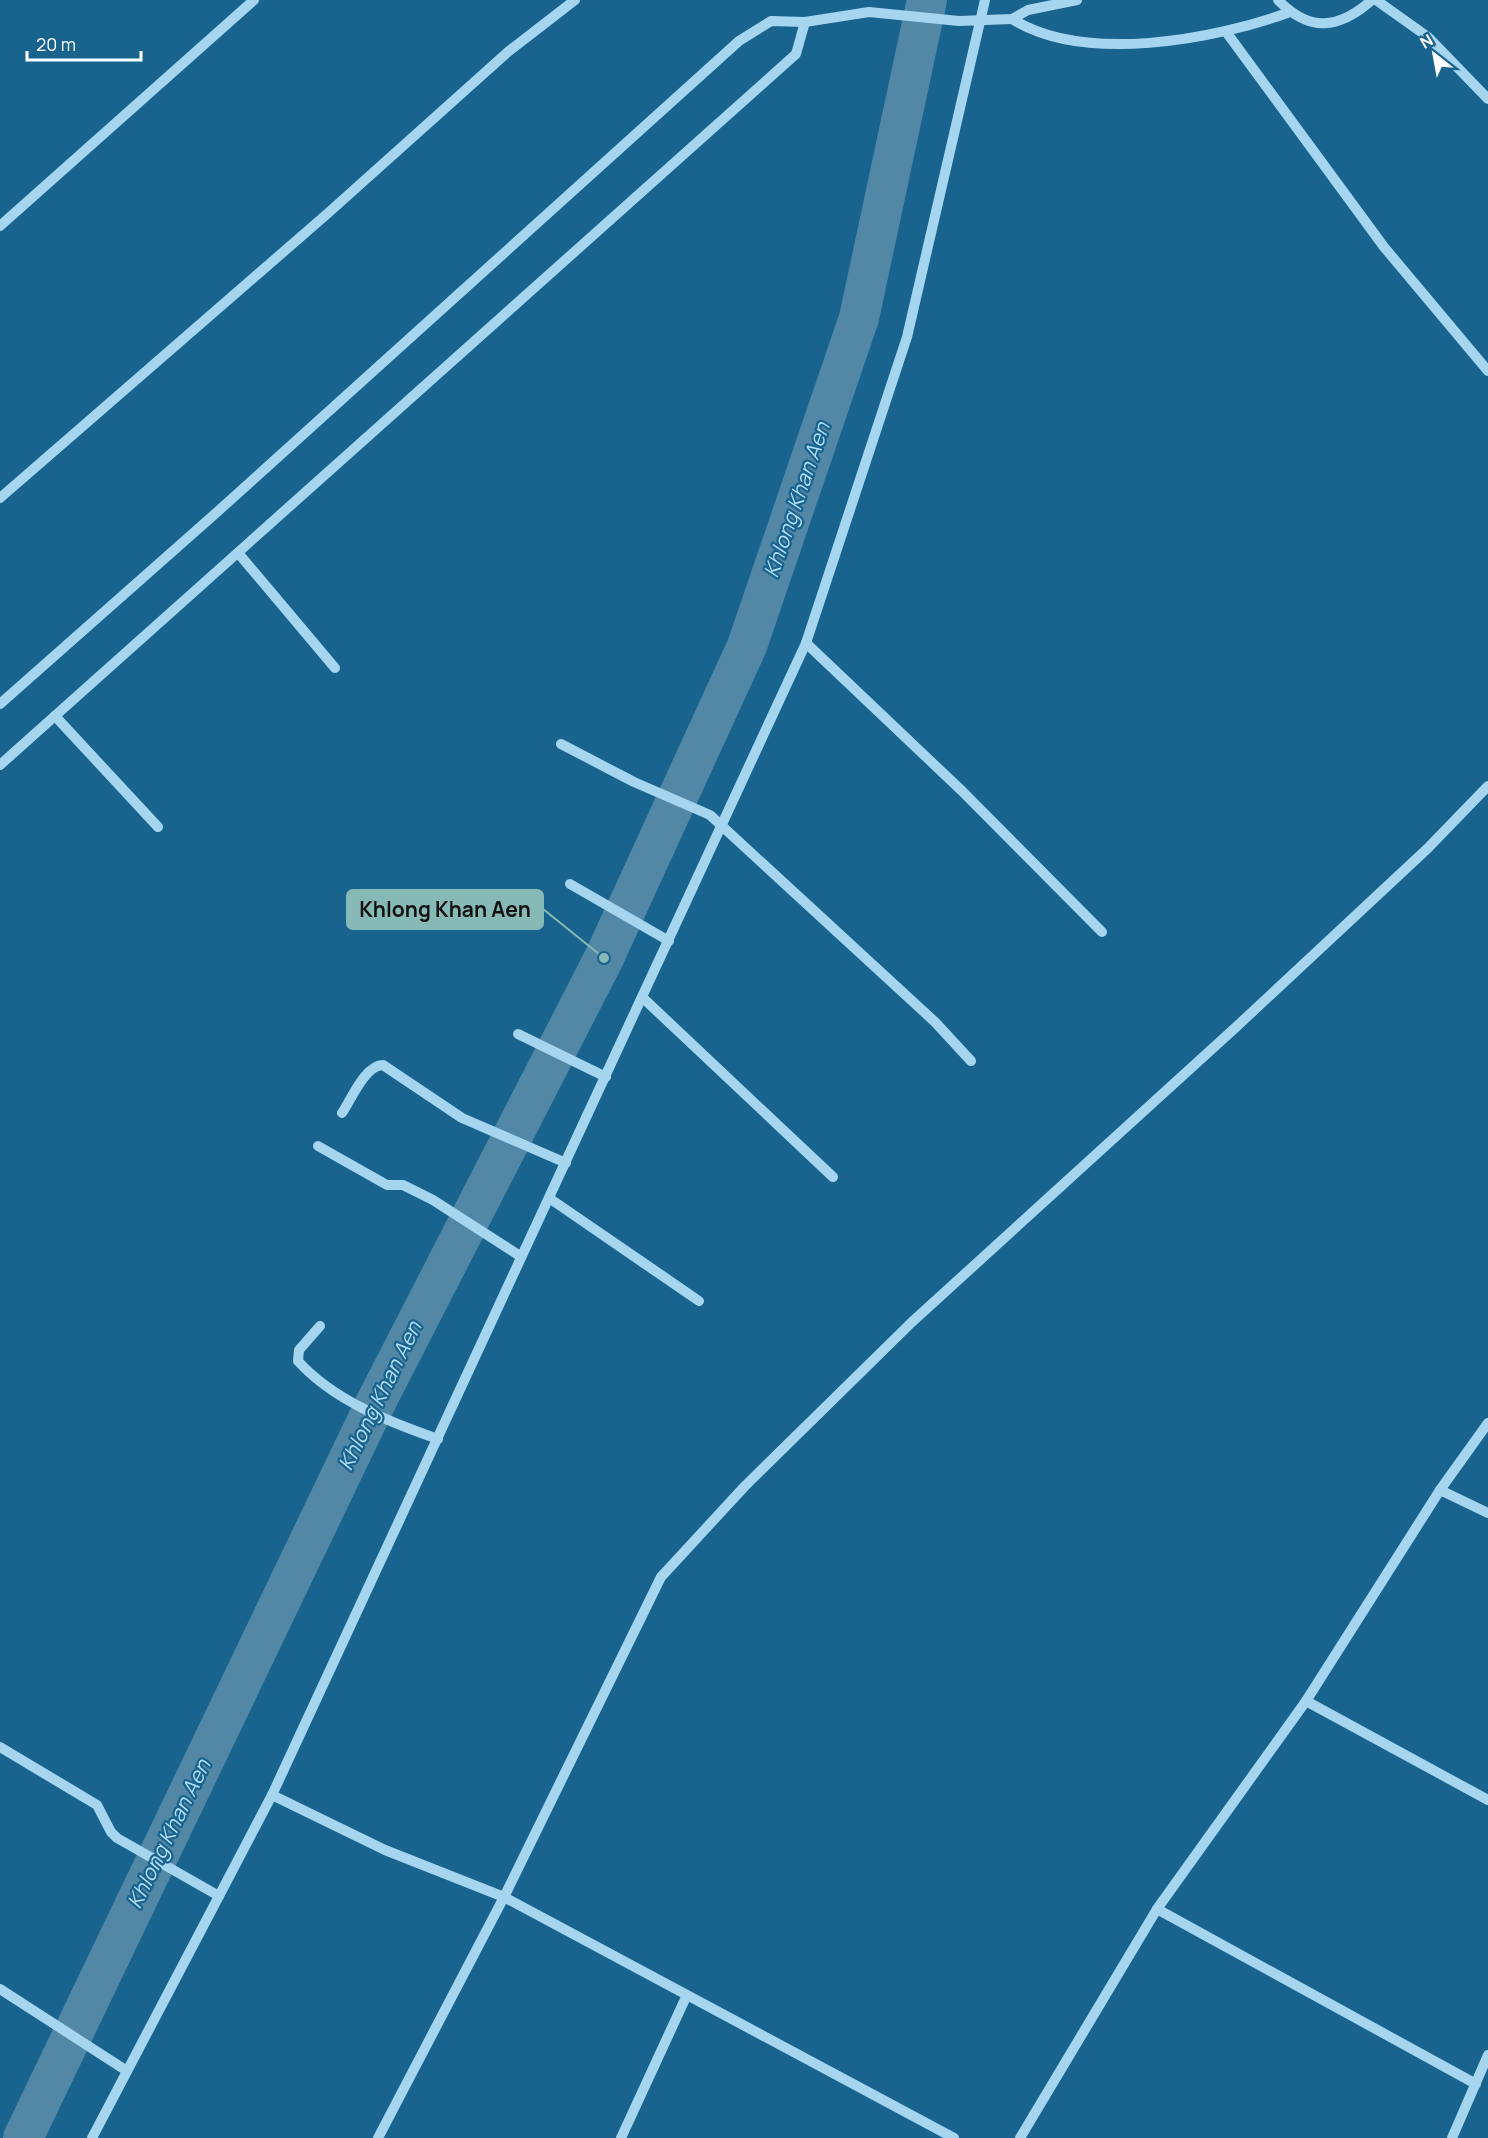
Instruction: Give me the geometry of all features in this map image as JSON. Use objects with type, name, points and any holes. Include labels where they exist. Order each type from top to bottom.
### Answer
[{"type":"street","points":[[0,226],[254,0]]},
{"type":"street","points":[[0,498],[318,222],[509,51],[575,0]]},
{"type":"street","points":[[92,2138],[272,1795],[806,643],[907,336],[985,0]]},
{"type":"street","points":[[0,704],[216,513],[739,41],[771,21],[805,22],[869,12],[959,21],[1012,19],[1028,10],[1077,0]]},
{"type":"street","points":[[1278,0],[1290,12],[1309,23],[1327,23],[1352,17],[1372,0]]},
{"type":"street","points":[[1376,0],[1428,37],[1488,99]]},
{"type":"street","points":[[1012,19],[1033,32],[1066,41],[1143,43],[1227,33],[1290,12]]},
{"type":"street","points":[[0,765],[239,554],[601,225],[796,54],[805,22]]},
{"type":"street","points":[[1227,33],[1384,247],[1488,371]]},
{"type":"street","points":[[239,554],[335,668]]},
{"type":"street","points":[[806,643],[962,791],[1102,932]]},
{"type":"street","points":[[55,716],[158,827]]},
{"type":"street","points":[[561,744],[634,782],[710,815],[935,1022],[970,1061]]},
{"type":"street","points":[[378,2138],[504,1897],[662,1577],[745,1486],[912,1322],[1427,849],[1488,786]]},
{"type":"street","points":[[570,884],[669,941]]},
{"type":"street","points":[[643,998],[833,1177]]},
{"type":"street","points":[[518,1034],[606,1077]]},
{"type":"street","points":[[342,1113],[374,1067],[383,1065],[462,1118],[530,1150],[566,1163]]},
{"type":"street","points":[[318,1146],[387,1185],[404,1185],[433,1200],[488,1238],[520,1256]]},
{"type":"street","points":[[549,1198],[699,1301]]},
{"type":"street","points":[[320,1326],[301,1345],[298,1361],[327,1388],[400,1426],[438,1438]]},
{"type":"street","points":[[1020,2138],[1157,1909],[1306,1701],[1440,1490],[1488,1424]]},
{"type":"street","points":[[1440,1490],[1488,1513]]},
{"type":"street","points":[[1306,1701],[1488,1800]]},
{"type":"street","points":[[0,1747],[97,1805],[111,1832],[117,1838],[219,1896]]},
{"type":"street","points":[[272,1795],[385,1850],[504,1897],[686,1997],[954,2138]]},
{"type":"street","points":[[1157,1909],[1476,2084]]},
{"type":"street","points":[[0,1989],[127,2071]]},
{"type":"street","points":[[621,2138],[686,1997]]},
{"type":"street","points":[[1452,2138],[1488,2055]]},
{"type":"waterway","name":"Khlong Khan Aen","points":[[23,2138],[376,1402],[604,958],[747,646],[859,318],[927,0]]},
{"type":"place","name":"Khlong Khan Aen","points":[[604,958]]}]
